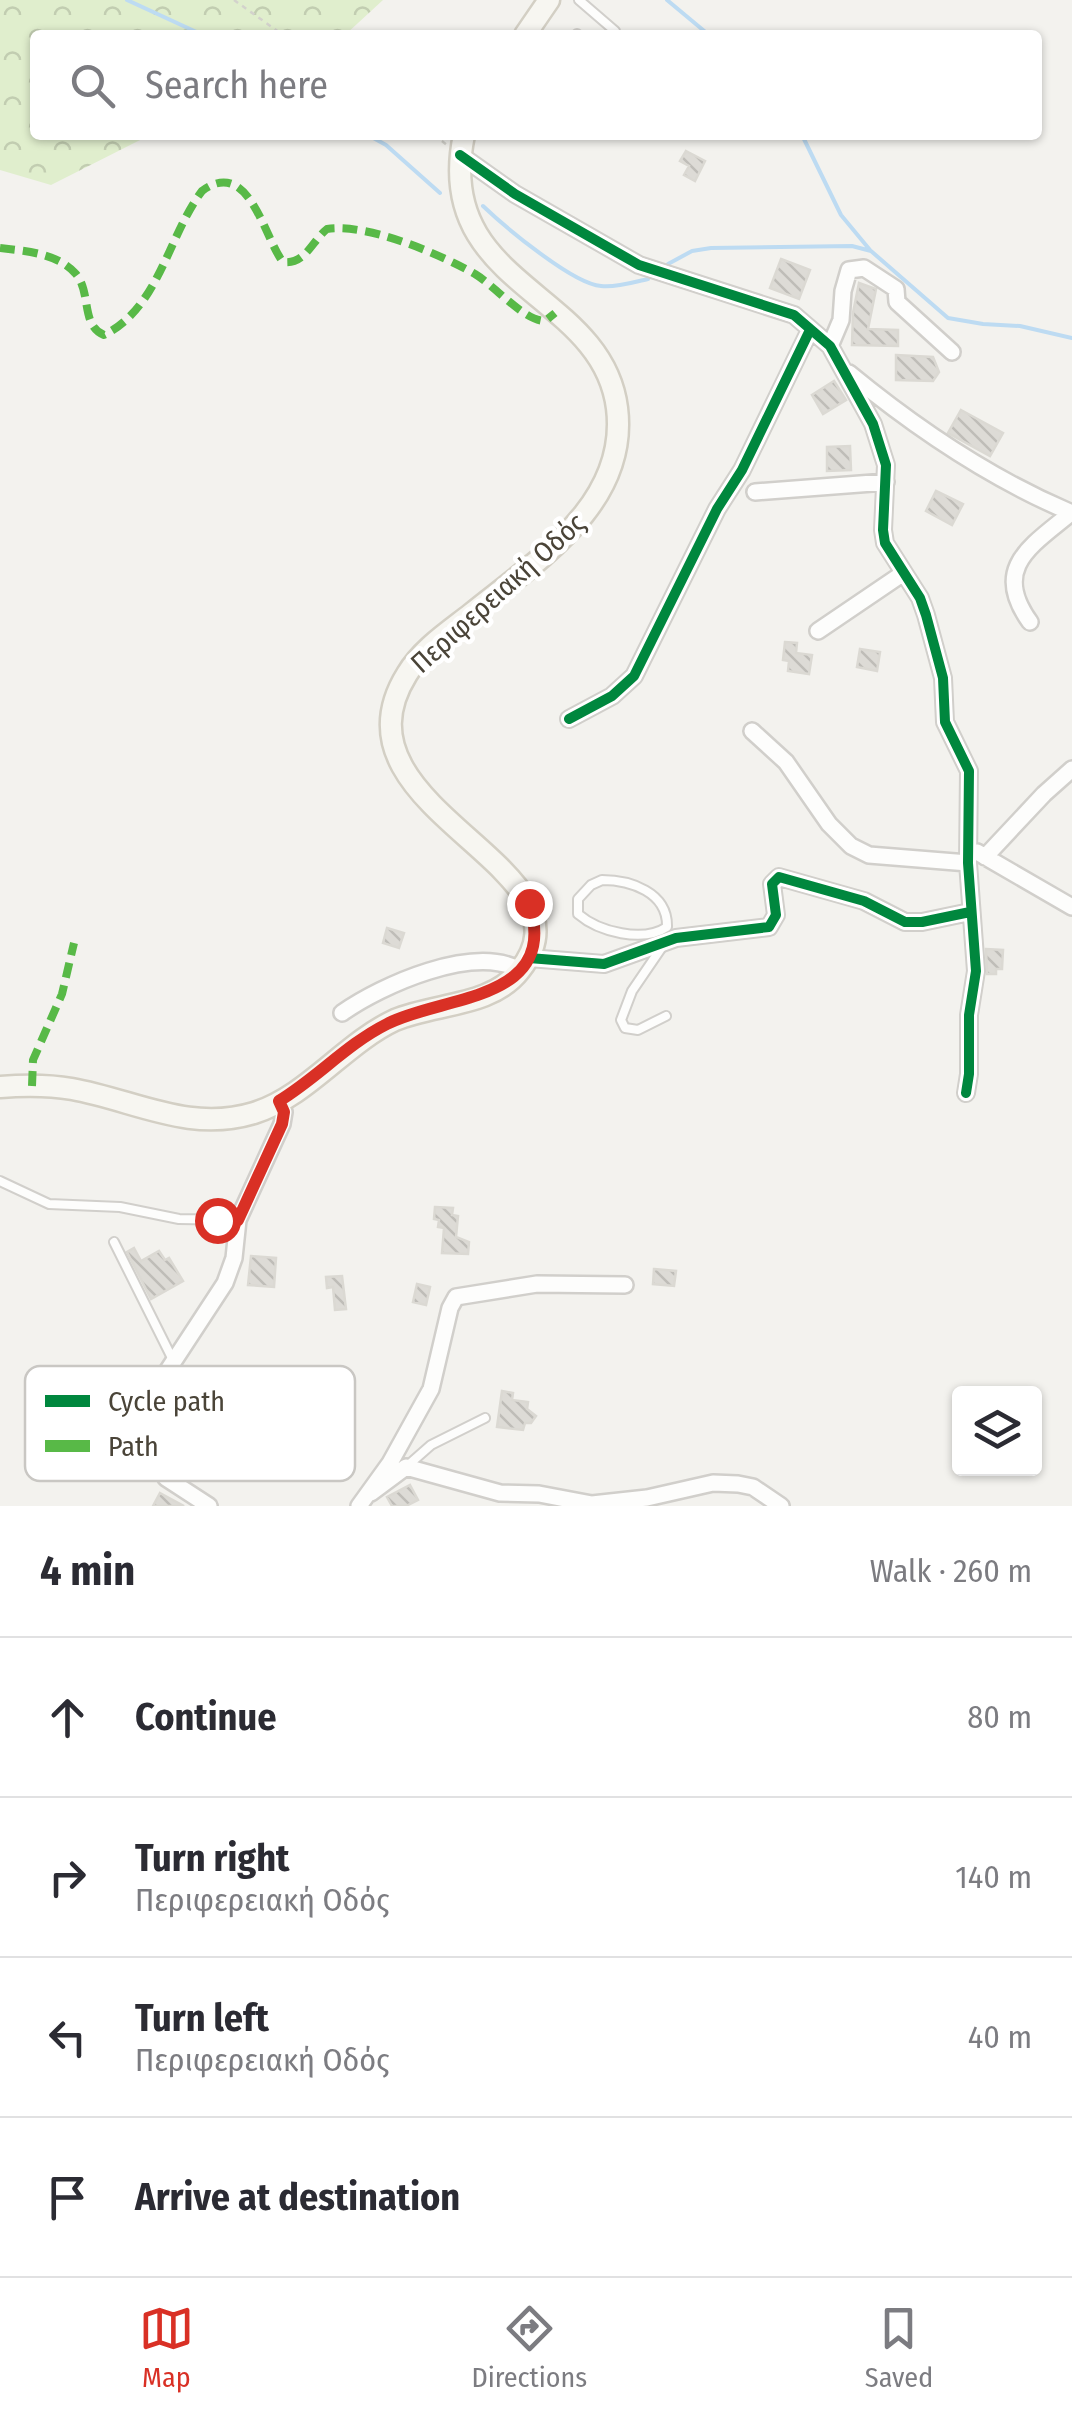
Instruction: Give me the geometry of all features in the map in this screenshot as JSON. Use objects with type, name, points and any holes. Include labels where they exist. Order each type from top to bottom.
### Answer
[{"type":"main road","points":[[529,30],[550,0]]},
{"type":"main road","name":"Περιφερειακή Οδός","points":[[462,145],[463,205],[475,235],[591,346],[612,384],[618,418],[613,464],[595,502],[552,546],[425,652],[401,684],[393,711],[396,750],[412,786],[510,877],[529,903],[534,928],[525,964]]},
{"type":"main road","points":[[0,1087],[73,1090],[183,1119],[230,1118],[256,1112],[279,1101],[385,1025],[432,1008],[480,997],[504,985],[525,964]]},
{"type":"street","points":[[462,145],[531,204],[638,265],[794,315],[830,346],[842,367],[878,435],[886,482],[885,544],[926,614],[943,678],[945,722],[969,771],[968,855],[976,971],[969,1015],[966,1093]]},
{"type":"street","points":[[830,346],[841,320],[849,270],[864,268],[896,289],[897,302],[952,352]]},
{"type":"street","points":[[569,719],[612,696],[634,676],[810,330]]},
{"type":"street","points":[[842,367],[935,438],[1041,500],[1072,513],[1017,563],[1016,598],[1030,622]]},
{"type":"street","points":[[755,492],[886,482]]},
{"type":"street","points":[[818,631],[902,574]]},
{"type":"street","points":[[752,731],[786,762],[829,824],[851,846],[869,854],[985,856],[1072,907]]},
{"type":"street","points":[[985,856],[1072,770]]},
{"type":"street","points":[[342,1013],[392,984],[468,962],[604,964],[639,945],[769,926],[776,915],[772,884],[779,877],[854,898],[905,922],[970,912]]},
{"type":"street","points":[[171,1366],[225,1283],[234,1258],[238,1220],[282,1124],[284,1112],[279,1101]]},
{"type":"street","points":[[360,1506],[431,1390],[456,1297],[548,1283],[625,1285]]},
{"type":"street","points":[[371,1493],[406,1468],[478,1488],[592,1504],[647,1498],[713,1483],[738,1484],[753,1487],[780,1506]]},
{"type":"street","points":[[171,1481],[209,1506]]},
{"type":"lane","points":[[579,0],[613,30]]},
{"type":"lane","points":[[602,880],[638,885],[650,892],[664,910],[667,927],[639,945],[587,922],[578,914],[579,895],[602,880]]},
{"type":"lane","points":[[665,943],[632,991],[621,1020],[625,1028],[638,1030],[666,1016]]},
{"type":"lane","points":[[0,1181],[49,1204],[120,1207],[180,1219],[238,1220]]},
{"type":"lane","points":[[114,1242],[173,1360]]},
{"type":"lane","points":[[406,1468],[431,1445],[485,1418]]},
{"type":"path","points":[[234,0],[276,30]]},
{"type":"green space","points":[[0,0],[383,0],[350,30],[30,30],[30,140],[140,140],[51,185],[0,170]]},
{"type":"building","points":[[686,151],[705,161],[695,181],[684,175],[689,166],[680,161]]},
{"type":"building","points":[[781,259],[810,270],[799,299],[770,288]]},
{"type":"building","points":[[859,283],[876,289],[868,329],[898,330],[898,346],[852,345]]},
{"type":"building","points":[[896,355],[933,357],[939,372],[933,381],[896,380]]},
{"type":"building","points":[[834,381],[846,400],[823,414],[812,395]]},
{"type":"building","points":[[961,410],[1003,433],[990,456],[948,433]]},
{"type":"building","points":[[850,446],[851,470],[827,471],[827,447]]},
{"type":"building","points":[[936,491],[963,504],[952,525],[926,511]]},
{"type":"building","points":[[785,642],[797,643],[796,653],[812,655],[809,674],[788,671],[789,661],[783,660]]},
{"type":"building","points":[[860,649],[880,652],[877,671],[857,667]]},
{"type":"building","points":[[387,928],[404,933],[399,948],[383,943]]},
{"type":"building","points":[[986,949],[1003,950],[1002,969],[996,969],[996,974],[987,974]]},
{"type":"building","points":[[435,1207],[453,1208],[452,1215],[458,1216],[456,1237],[469,1242],[468,1254],[442,1253],[444,1228],[438,1227],[439,1220],[434,1219]]},
{"type":"building","points":[[134,1248],[141,1261],[159,1251],[165,1260],[169,1258],[183,1281],[151,1299],[127,1252]]},
{"type":"building","points":[[251,1256],[276,1258],[274,1287],[248,1285]]},
{"type":"building","points":[[654,1269],[676,1271],[674,1286],[653,1284]]},
{"type":"building","points":[[342,1276],[346,1309],[335,1310],[333,1287],[327,1288],[326,1277]]},
{"type":"building","points":[[417,1284],[430,1287],[426,1305],[413,1302]]},
{"type":"building","points":[[502,1391],[513,1393],[512,1400],[528,1402],[527,1409],[536,1416],[531,1423],[525,1423],[523,1430],[497,1427]]},
{"type":"building","points":[[410,1485],[418,1500],[406,1506],[392,1506],[387,1497]]},
{"type":"building","points":[[160,1493],[184,1506],[153,1506]]},
{"type":"waterway","points":[[127,0],[192,30]]},
{"type":"waterway","points":[[667,0],[703,30]]},
{"type":"waterway","points":[[377,140],[440,193]]},
{"type":"waterway","points":[[804,140],[841,215],[870,250]]},
{"type":"waterway","points":[[483,206],[540,253],[589,283],[613,286],[648,279]]},
{"type":"waterway","points":[[668,264],[692,251],[711,248],[852,246],[871,251],[948,318],[1020,326],[1072,338]]},
{"type":"marked path","points":[[0,248],[40,254],[68,266],[80,280],[92,324],[104,335],[138,307],[202,191],[218,183],[232,184],[253,204],[283,262],[303,256],[327,229],[362,231],[423,249],[460,266],[537,319],[545,321],[555,313]]},
{"type":"marked path","points":[[32,1086],[33,1060],[62,994],[74,943]]},
{"type":"cycle path","points":[[460,155],[515,194],[639,265],[794,315],[830,346],[873,424],[886,465],[885,543],[920,598],[943,678],[945,722],[969,771],[968,863],[976,971],[969,1015],[966,1093]]},
{"type":"cycle path","points":[[569,719],[612,696],[634,676],[810,330]]},
{"type":"cycle path","points":[[529,958],[604,964],[676,938],[769,927],[776,915],[772,884],[779,877],[864,901],[905,922],[970,912]]},
{"type":"route","points":[[217,1220],[238,1220],[282,1124],[284,1112],[279,1101],[385,1025],[432,1008],[480,997],[514,977],[529,958],[533,939],[529,903]]}]
